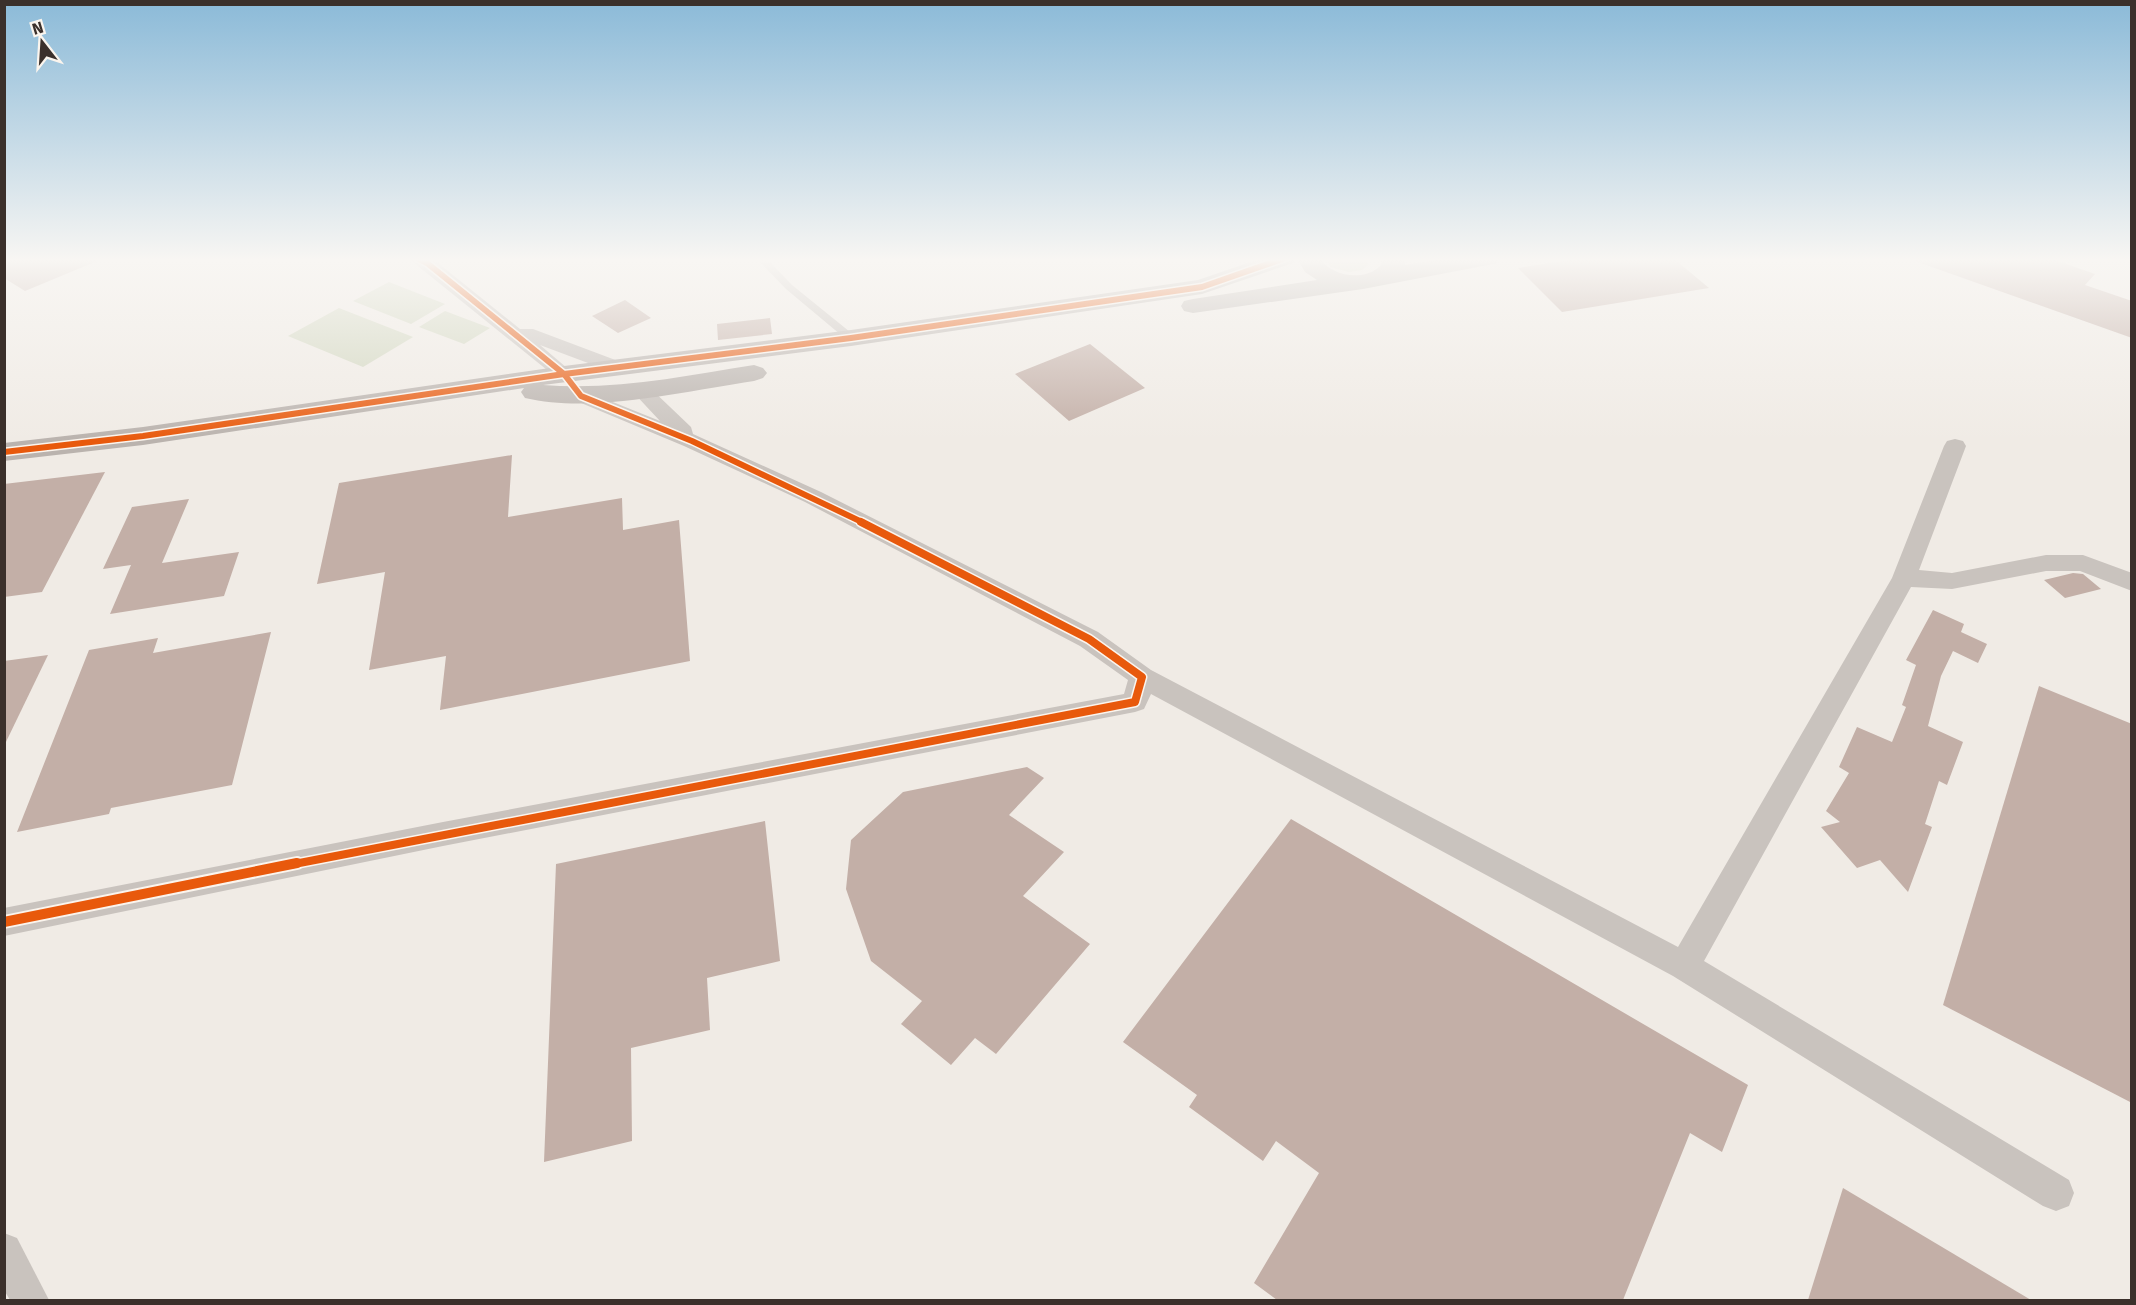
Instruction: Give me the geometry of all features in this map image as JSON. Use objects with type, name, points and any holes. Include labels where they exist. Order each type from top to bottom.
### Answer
[{"type":"street","points":[[498,319],[564,374],[581,396],[692,441],[813,497],[1089,639],[1142,677],[1683,966],[2056,1193]]},
{"type":"street","points":[[4,452],[143,436],[482,388],[564,374],[982,319]]},
{"type":"street","points":[[482,388],[581,396],[641,390],[1108,319]]},
{"type":"street","points":[[506,326],[618,368],[692,441]]},
{"type":"street","points":[[1683,966],[1904,578],[1955,446]]},
{"type":"street","points":[[1904,578],[1952,581],[2046,563],[2082,564],[2132,583]]},
{"type":"street","points":[[4,922],[443,834],[1135,702],[1142,677]]},
{"type":"street","points":[[4,1251],[30,1300]]},
{"type":"lane","points":[[828,319],[851,338]]},
{"type":"green space","points":[[319,319],[367,319],[413,337],[363,367],[288,336]]},
{"type":"green space","points":[[398,319],[420,319],[411,324]]},
{"type":"green space","points":[[432,319],[466,319],[490,328],[464,344],[419,327]]},
{"type":"building","points":[[596,319],[649,319],[618,333]]},
{"type":"building","points":[[770,319],[772,334],[718,340],[717,324]]},
{"type":"building","points":[[2078,319],[2132,319],[2132,338]]},
{"type":"building","points":[[1090,344],[1145,388],[1069,421],[1015,374]]},
{"type":"building","points":[[512,455],[508,517],[622,498],[623,530],[679,520],[690,661],[440,710],[446,656],[369,670],[385,572],[317,584],[339,483]]},
{"type":"building","points":[[105,472],[42,592],[4,597],[4,484]]},
{"type":"building","points":[[189,499],[162,563],[239,552],[224,596],[110,614],[131,565],[103,569],[132,507]]},
{"type":"building","points":[[2073,573],[2083,574],[2101,589],[2065,598],[2044,580]]},
{"type":"building","points":[[1933,610],[1964,624],[1961,632],[1987,644],[1978,663],[1953,651],[1941,676],[1928,726],[1963,742],[1947,785],[1939,781],[1925,824],[1932,827],[1908,892],[1880,860],[1857,868],[1821,827],[1840,822],[1826,811],[1849,773],[1839,767],[1857,727],[1892,742],[1906,707],[1902,705],[1916,665],[1906,660]]},
{"type":"building","points":[[271,632],[232,785],[111,808],[109,814],[17,832],[89,650],[158,638],[153,653]]},
{"type":"building","points":[[48,655],[4,746],[4,661]]},
{"type":"building","points":[[2039,686],[2132,724],[2132,1103],[1943,1005]]},
{"type":"building","points":[[1027,767],[1044,778],[1009,815],[1064,852],[1023,896],[1090,944],[996,1054],[975,1038],[951,1065],[901,1024],[922,1001],[871,961],[846,889],[851,840],[903,792]]},
{"type":"building","points":[[1291,819],[1748,1085],[1722,1152],[1690,1133],[1623,1300],[1277,1300],[1254,1283],[1319,1173],[1276,1141],[1263,1161],[1189,1107],[1197,1095],[1123,1042]]},
{"type":"building","points":[[765,821],[780,961],[707,978],[710,1030],[631,1048],[632,1141],[544,1162],[556,864]]},
{"type":"building","points":[[1843,1188],[2031,1300],[1808,1300]]},
{"type":"cycle path","points":[[4,922],[443,834],[1135,702],[1142,677],[1089,639],[813,497],[692,441],[581,396],[564,374],[496,319]]},
{"type":"cycle path","points":[[4,452],[143,436],[564,374],[982,319]]}]
